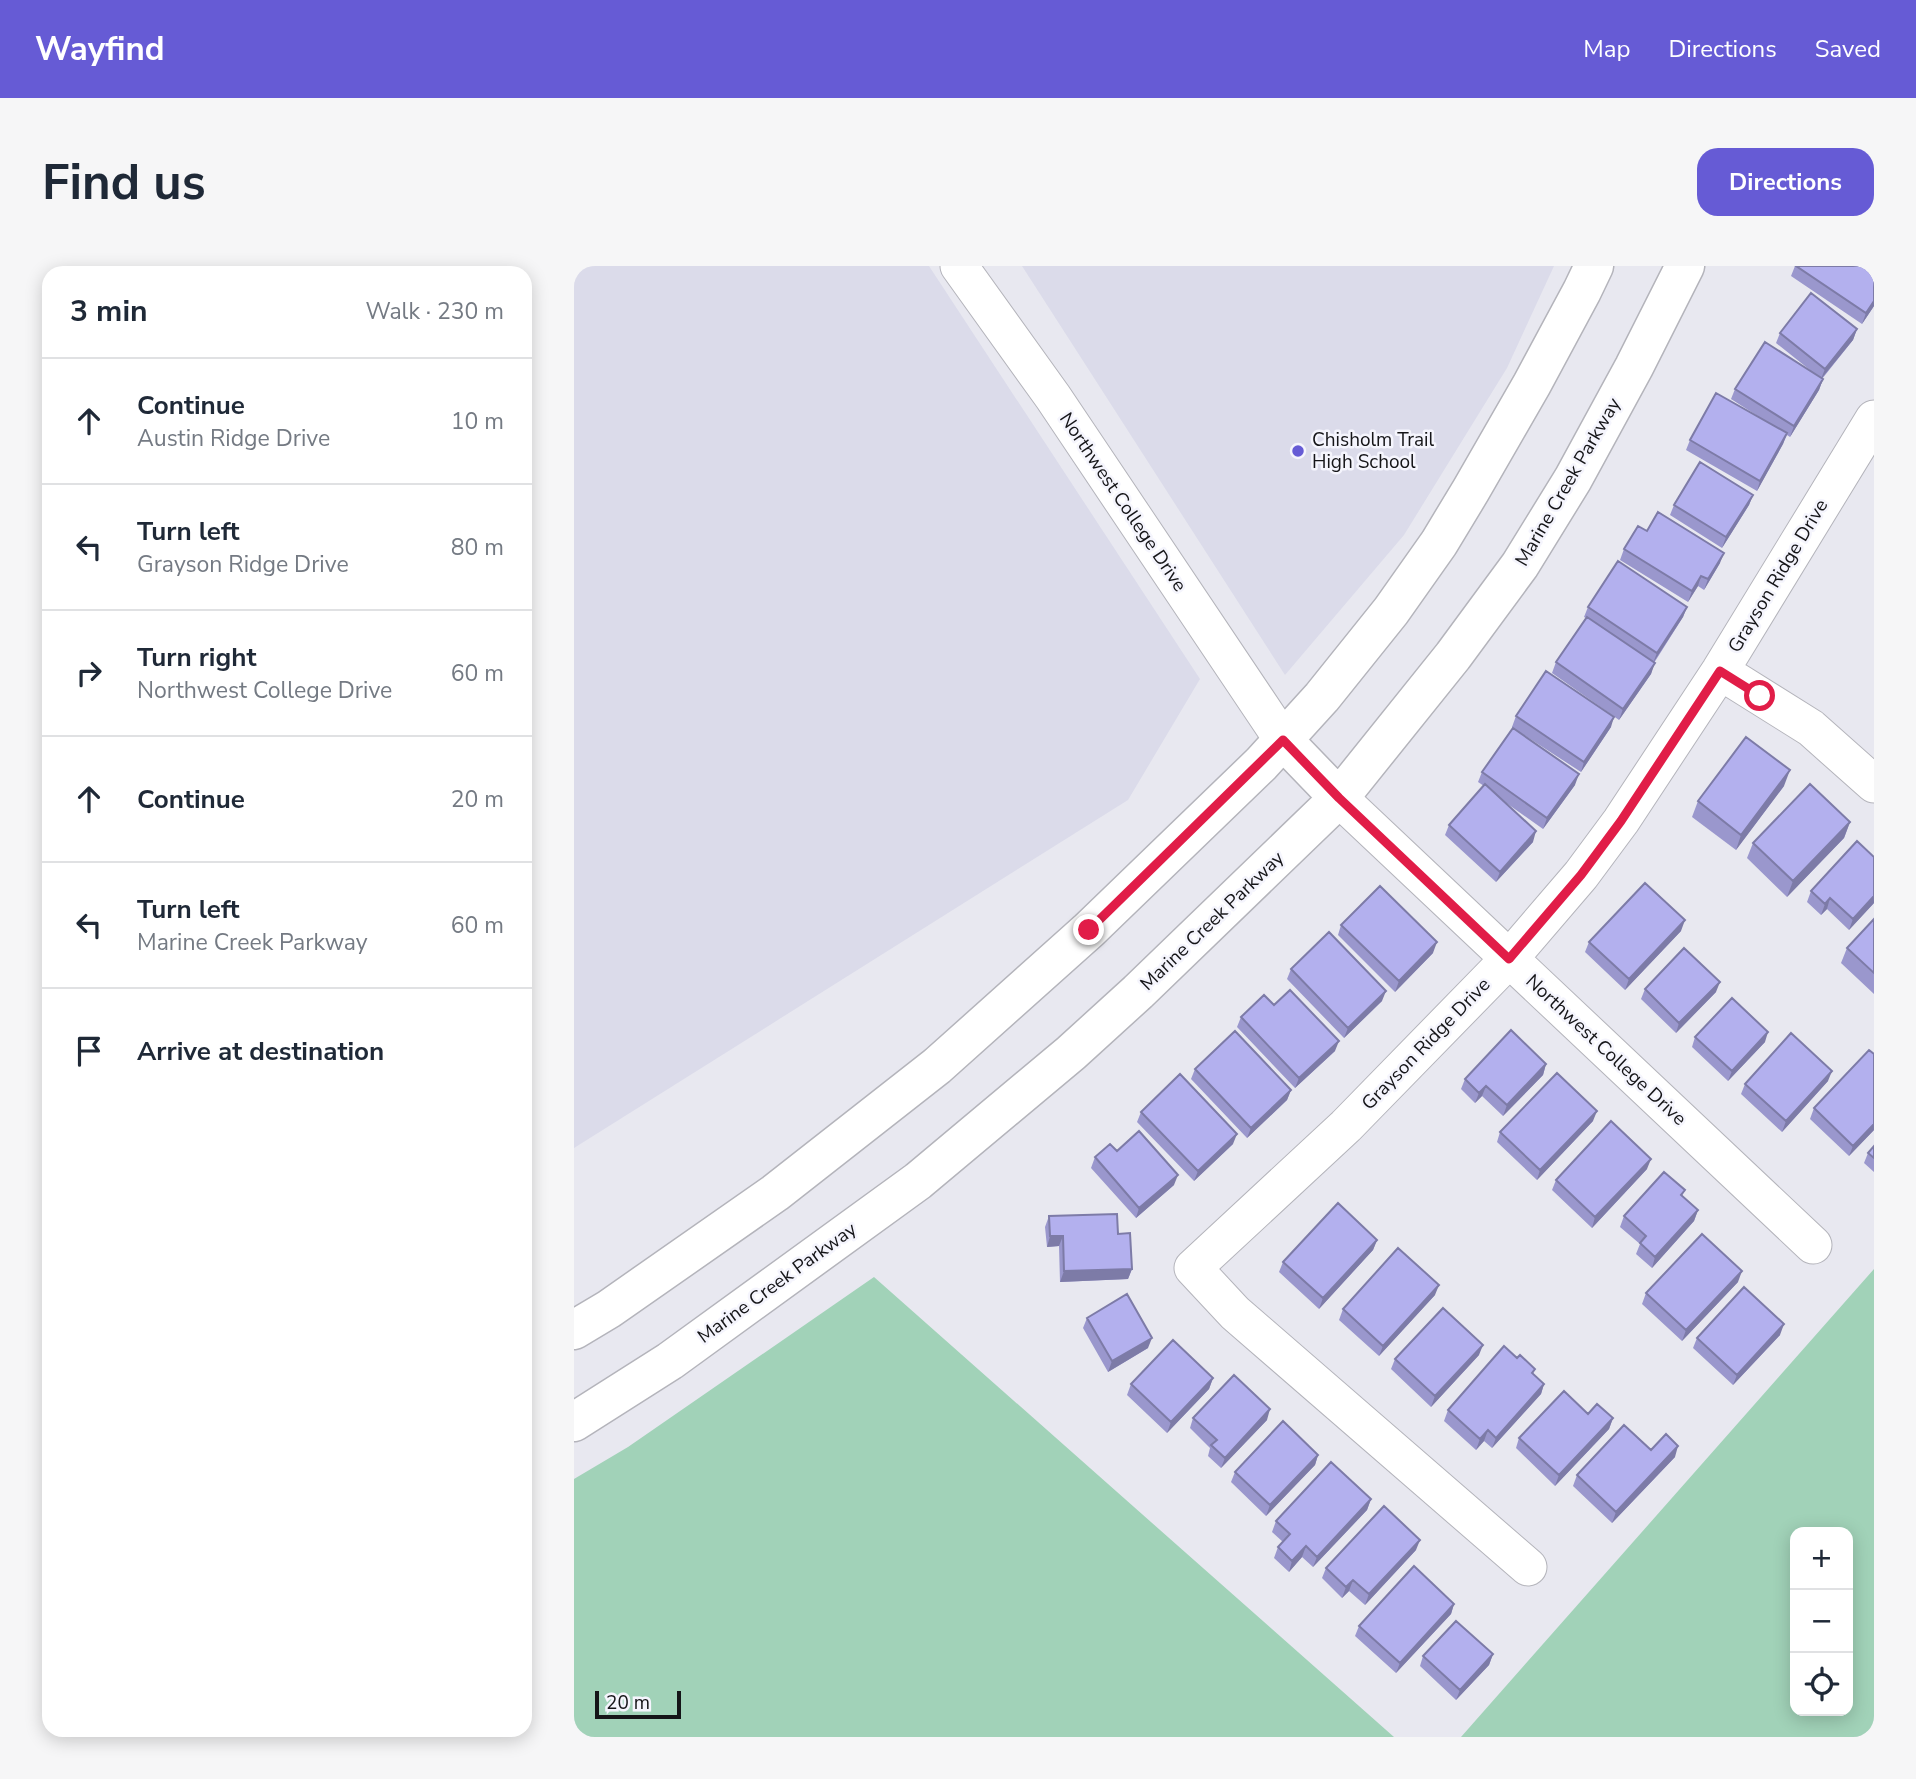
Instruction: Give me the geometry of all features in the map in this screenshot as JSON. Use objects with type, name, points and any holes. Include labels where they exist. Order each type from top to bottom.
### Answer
[{"type":"main road","points":[[574,1330],[609,1309],[775,1193],[937,1066],[1089,930],[1283,740],[1322,697],[1391,611],[1438,543],[1532,384],[1594,266]]},
{"type":"main road","name":"Marine Creek Parkway","points":[[574,1422],[670,1361],[918,1181],[1072,1053],[1339,798],[1453,656],[1520,565],[1573,479],[1685,266]]},
{"type":"main road","points":[[1283,740],[1339,798]]},
{"type":"street","name":"Northwest College Drive","points":[[960,266],[1053,397],[1283,740]]},
{"type":"street","name":"Grayson Ridge Drive","points":[[1528,1567],[1235,1313],[1193,1268],[1346,1126],[1509,959],[1581,875],[1621,821],[1720,671],[1874,419]]},
{"type":"street","points":[[1720,671],[1811,729],[1874,784]]},
{"type":"street","name":"Northwest College Drive","points":[[1339,798],[1813,1245]]},
{"type":"shaded area","points":[[574,266],[929,266],[1200,679],[1128,800],[574,1148]]},
{"type":"shaded area","name":"Chisholm Trail High School","points":[[1022,266],[1554,266],[1507,368],[1404,535],[1285,675]]},
{"type":"green space","points":[[1874,1269],[1874,1737],[1461,1737]]},
{"type":"green space","points":[[874,1277],[1394,1737],[574,1737],[574,1479],[628,1447]]},
{"type":"building","points":[[1796,266],[1874,266],[1874,301],[1866,313]]},
{"type":"building","points":[[1811,293],[1857,329],[1825,369],[1780,333]]},
{"type":"building","points":[[1765,342],[1823,379],[1794,426],[1735,389]]},
{"type":"building","points":[[1716,393],[1787,433],[1760,481],[1690,440]]},
{"type":"building","points":[[1700,462],[1753,495],[1726,537],[1674,505]]},
{"type":"building","points":[[1658,512],[1724,553],[1708,579],[1701,576],[1692,591],[1624,549],[1638,526],[1647,531]]},
{"type":"building","points":[[1618,561],[1687,607],[1657,653],[1588,607]]},
{"type":"building","points":[[1587,617],[1655,663],[1623,709],[1556,662]]},
{"type":"building","points":[[1546,671],[1614,717],[1584,762],[1516,716]]},
{"type":"building","points":[[1513,728],[1579,774],[1547,818],[1482,772]]},
{"type":"building","points":[[1746,737],[1790,770],[1741,835],[1698,801]]},
{"type":"building","points":[[1485,784],[1536,831],[1500,872],[1449,825]]},
{"type":"building","points":[[1810,784],[1850,822],[1793,881],[1753,843]]},
{"type":"building","points":[[1857,841],[1874,857],[1874,896],[1853,919],[1830,898],[1825,904],[1811,891]]},
{"type":"building","points":[[1645,883],[1685,920],[1629,979],[1589,942]]},
{"type":"building","points":[[1380,886],[1437,942],[1399,981],[1341,925]]},
{"type":"building","points":[[1874,919],[1874,973],[1847,948]]},
{"type":"building","points":[[1329,932],[1386,991],[1348,1028],[1291,969]]},
{"type":"building","points":[[1684,948],[1720,982],[1679,1023],[1645,989]]},
{"type":"building","points":[[1290,990],[1339,1041],[1299,1078],[1241,1017],[1264,995],[1274,1005]]},
{"type":"building","points":[[1732,998],[1768,1032],[1732,1071],[1695,1037]]},
{"type":"building","points":[[1511,1030],[1546,1064],[1507,1105],[1486,1086],[1479,1093],[1465,1079]]},
{"type":"building","points":[[1235,1031],[1291,1090],[1251,1128],[1195,1069]]},
{"type":"building","points":[[1791,1033],[1832,1071],[1786,1121],[1745,1084]]},
{"type":"building","points":[[1869,1050],[1874,1054],[1874,1124],[1853,1146],[1814,1108]]},
{"type":"building","points":[[1557,1073],[1597,1111],[1540,1170],[1500,1132]]},
{"type":"building","points":[[1180,1074],[1237,1134],[1198,1171],[1141,1112]]},
{"type":"building","points":[[1611,1121],[1651,1159],[1595,1217],[1556,1180]]},
{"type":"building","points":[[1139,1131],[1178,1175],[1139,1208],[1095,1157],[1110,1144],[1117,1151]]},
{"type":"building","points":[[1874,1146],[1874,1158],[1868,1153]]},
{"type":"building","points":[[1664,1172],[1685,1190],[1681,1195],[1698,1210],[1655,1257],[1640,1243],[1646,1236],[1624,1216]]},
{"type":"building","points":[[1338,1203],[1377,1240],[1323,1298],[1283,1262]]},
{"type":"building","points":[[1117,1214],[1118,1234],[1130,1233],[1132,1269],[1064,1271],[1063,1236],[1050,1236],[1049,1216]]},
{"type":"building","points":[[1702,1234],[1742,1271],[1686,1330],[1646,1293]]},
{"type":"building","points":[[1398,1248],[1439,1285],[1383,1346],[1343,1309]]},
{"type":"building","points":[[1744,1287],[1784,1324],[1737,1375],[1697,1338]]},
{"type":"building","points":[[1127,1294],[1152,1338],[1112,1361],[1087,1318]]},
{"type":"building","points":[[1443,1308],[1483,1345],[1435,1396],[1395,1359]]},
{"type":"building","points":[[1173,1340],[1213,1378],[1171,1422],[1131,1384]]},
{"type":"building","points":[[1504,1346],[1517,1358],[1520,1355],[1535,1369],[1532,1373],[1544,1384],[1496,1438],[1488,1430],[1480,1439],[1448,1410]]},
{"type":"building","points":[[1234,1375],[1270,1409],[1225,1458],[1211,1445],[1217,1440],[1193,1418]]},
{"type":"building","points":[[1564,1391],[1588,1414],[1597,1404],[1613,1418],[1559,1475],[1519,1438]]},
{"type":"building","points":[[1283,1421],[1318,1455],[1270,1505],[1235,1472]]},
{"type":"building","points":[[1624,1425],[1651,1450],[1666,1434],[1678,1446],[1616,1512],[1577,1475]]},
{"type":"building","points":[[1331,1462],[1371,1499],[1317,1557],[1306,1546],[1292,1561],[1278,1547],[1290,1534],[1276,1521]]},
{"type":"building","points":[[1384,1506],[1420,1540],[1369,1594],[1353,1580],[1346,1587],[1326,1568]]},
{"type":"building","points":[[1414,1566],[1454,1604],[1400,1663],[1359,1626]]},
{"type":"building","points":[[1456,1621],[1493,1654],[1460,1690],[1423,1656]]},
{"type":"place","name":"Chisholm Trail High School","points":[[1298,451]]},
{"type":"route","points":[[1089,930],[1283,740],[1339,798],[1509,959],[1581,875],[1621,821],[1720,671],[1760,696]]}]
